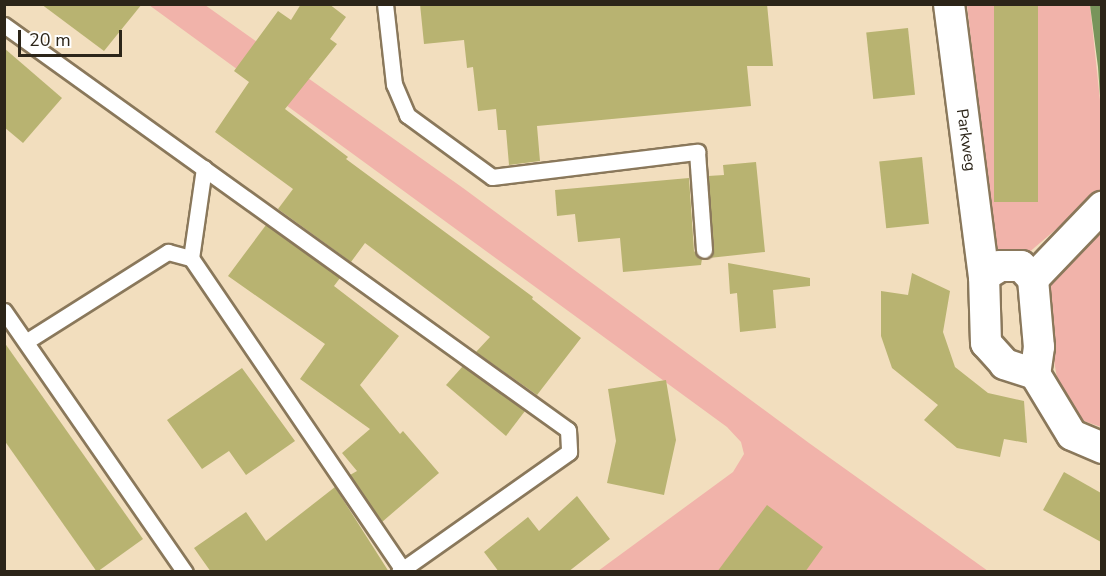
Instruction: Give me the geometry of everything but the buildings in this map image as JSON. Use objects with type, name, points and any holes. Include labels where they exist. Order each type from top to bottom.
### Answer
[{"type":"street","name":"Parkweg","points":[[949,4],[984,276],[986,343],[1005,364],[1035,374]]},
{"type":"street","points":[[1033,279],[1101,207]]},
{"type":"street","points":[[984,276],[1000,266],[1021,266],[1033,279],[1039,347],[1035,374],[1072,435],[1101,448]]},
{"type":"lane","points":[[385,4],[394,84],[407,115],[492,177],[696,152],[704,250]]},
{"type":"lane","points":[[4,25],[568,430],[568,452],[400,570],[191,258],[168,252],[27,341]]},
{"type":"lane","points":[[191,258],[204,168]]},
{"type":"lane","points":[[4,311],[27,341],[184,572]]},
{"type":"shaded area","points":[[149,5],[205,5],[463,188],[809,443],[988,571],[598,571],[733,472],[744,454],[741,442],[727,427]]},
{"type":"shaded area","points":[[967,5],[1090,5],[1101,110],[1101,191],[1020,260],[996,258]]},
{"type":"shaded area","points":[[1090,5],[1101,5],[1101,110],[1098,67]]},
{"type":"shaded area","points":[[1101,215],[1101,427],[1075,418],[1060,395],[1039,275]]}]
